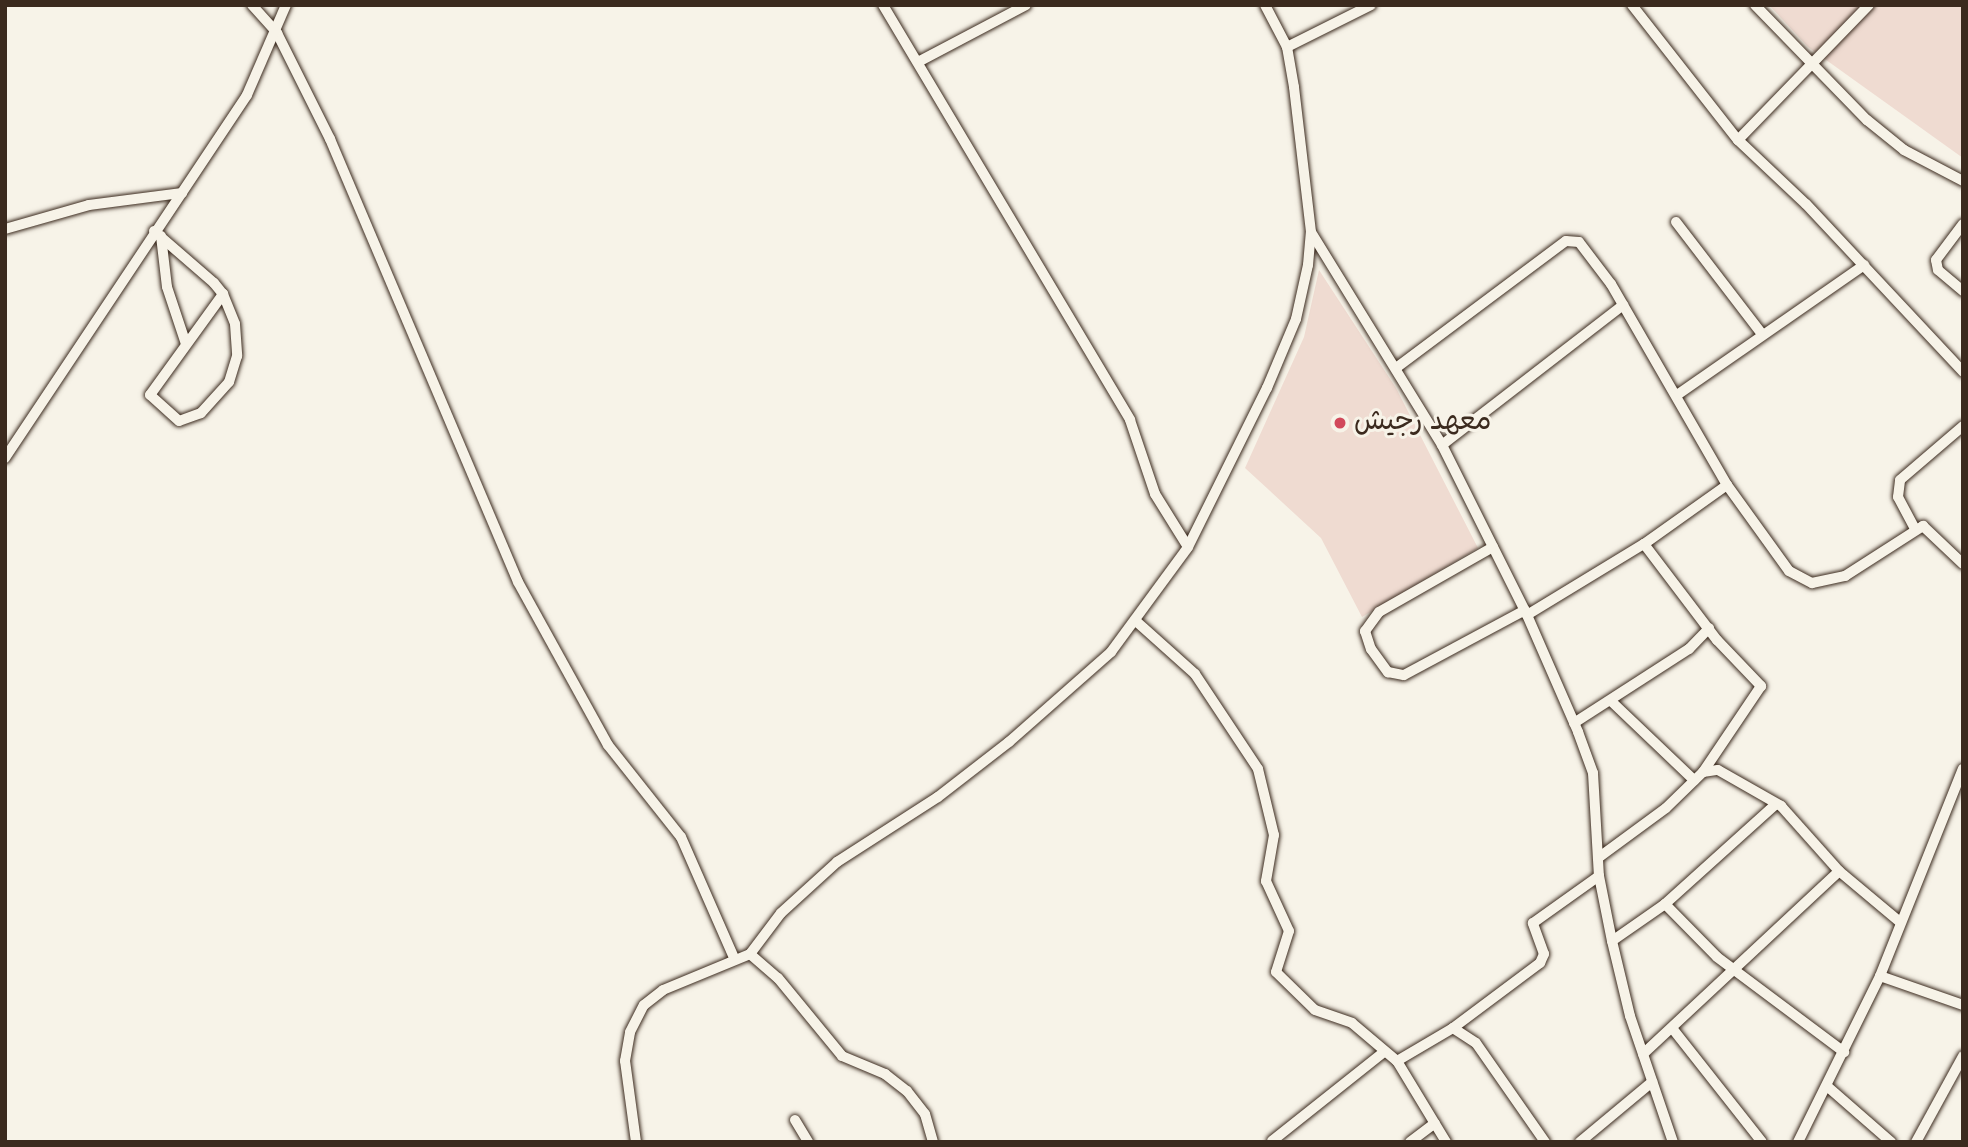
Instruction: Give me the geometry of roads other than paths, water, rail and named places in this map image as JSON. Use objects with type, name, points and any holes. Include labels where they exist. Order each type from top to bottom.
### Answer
[{"type":"street","points":[[252,5],[276,33],[330,139],[518,582],[608,745],[681,837],[735,960]]},
{"type":"street","points":[[5,458],[158,234],[247,95],[286,5]]},
{"type":"street","points":[[883,5],[1130,420],[1155,494],[1188,547]]},
{"type":"street","points":[[918,62],[1026,5]]},
{"type":"street","points":[[636,1142],[625,1061],[636,1018],[663,990],[750,954],[806,888],[1009,742],[1111,652],[1137,622],[1188,547],[1296,319],[1311,232],[1287,47],[1265,5]]},
{"type":"street","points":[[1287,47],[1371,5]]},
{"type":"street","points":[[1632,5],[1738,140],[1864,265],[1963,372]]},
{"type":"street","points":[[1755,5],[1895,142],[1963,181]]},
{"type":"street","points":[[1738,140],[1869,5]]},
{"type":"street","points":[[5,229],[99,203],[182,193]]},
{"type":"street","points":[[1676,222],[1762,334]]},
{"type":"street","points":[[1963,224],[1936,260],[1938,270],[1963,291]]},
{"type":"street","points":[[1311,232],[1442,446],[1526,612],[1574,723],[1593,773],[1599,876],[1612,941],[1643,1054],[1673,1142]]},
{"type":"street","points":[[158,234],[223,294],[235,324],[235,370],[201,413],[178,421],[150,395],[223,294]]},
{"type":"street","points":[[158,234],[164,276],[186,344]]},
{"type":"street","points":[[1396,368],[1572,239],[1623,305],[1727,485],[1789,571],[1812,583],[1845,576],[1914,527]]},
{"type":"street","points":[[1677,395],[1864,265]]},
{"type":"street","points":[[1442,446],[1623,305]]},
{"type":"street","points":[[1963,426],[1900,480],[1898,497],[1914,527],[1932,532],[1963,564]]},
{"type":"street","points":[[1493,547],[1379,612],[1366,631],[1371,649],[1388,672],[1404,675],[1526,612],[1644,544],[1727,485]]},
{"type":"street","points":[[1598,858],[1666,808],[1703,772],[1761,686],[1709,628],[1644,544]]},
{"type":"street","points":[[1137,622],[1195,674],[1258,769],[1274,835],[1266,881],[1289,931],[1276,972],[1315,1010],[1352,1023],[1396,1061],[1446,1142]]},
{"type":"street","points":[[1574,723],[1611,702],[1689,649],[1709,628]]},
{"type":"street","points":[[1611,702],[1694,780]]},
{"type":"street","points":[[1798,1142],[1828,1087],[1880,976],[1963,769]]},
{"type":"street","points":[[1703,772],[1727,771],[1776,804],[1839,872],[1900,922]]},
{"type":"street","points":[[1612,941],[1665,904],[1776,804]]},
{"type":"street","points":[[1643,1054],[1839,872]]},
{"type":"street","points":[[1396,1061],[1453,1028],[1540,963],[1544,954],[1533,923],[1599,876]]},
{"type":"street","points":[[1665,904],[1735,969],[1844,1052]]},
{"type":"street","points":[[750,954],[783,983],[842,1056],[885,1074],[907,1091],[925,1114],[933,1142]]},
{"type":"street","points":[[1880,976],[1963,1005]]},
{"type":"street","points":[[1453,1028],[1476,1044],[1545,1142]]},
{"type":"street","points":[[1672,1028],[1762,1142]]},
{"type":"street","points":[[1272,1141],[1385,1051]]},
{"type":"street","points":[[1916,1142],[1963,1056]]},
{"type":"street","points":[[1580,1142],[1652,1082]]},
{"type":"street","points":[[1828,1087],[1891,1142]]},
{"type":"street","points":[[795,1120],[808,1142]]},
{"type":"street","points":[[1410,1142],[1435,1123]]},
{"type":"place","name":"معهد رجيش","points":[[1340,423]]}]
